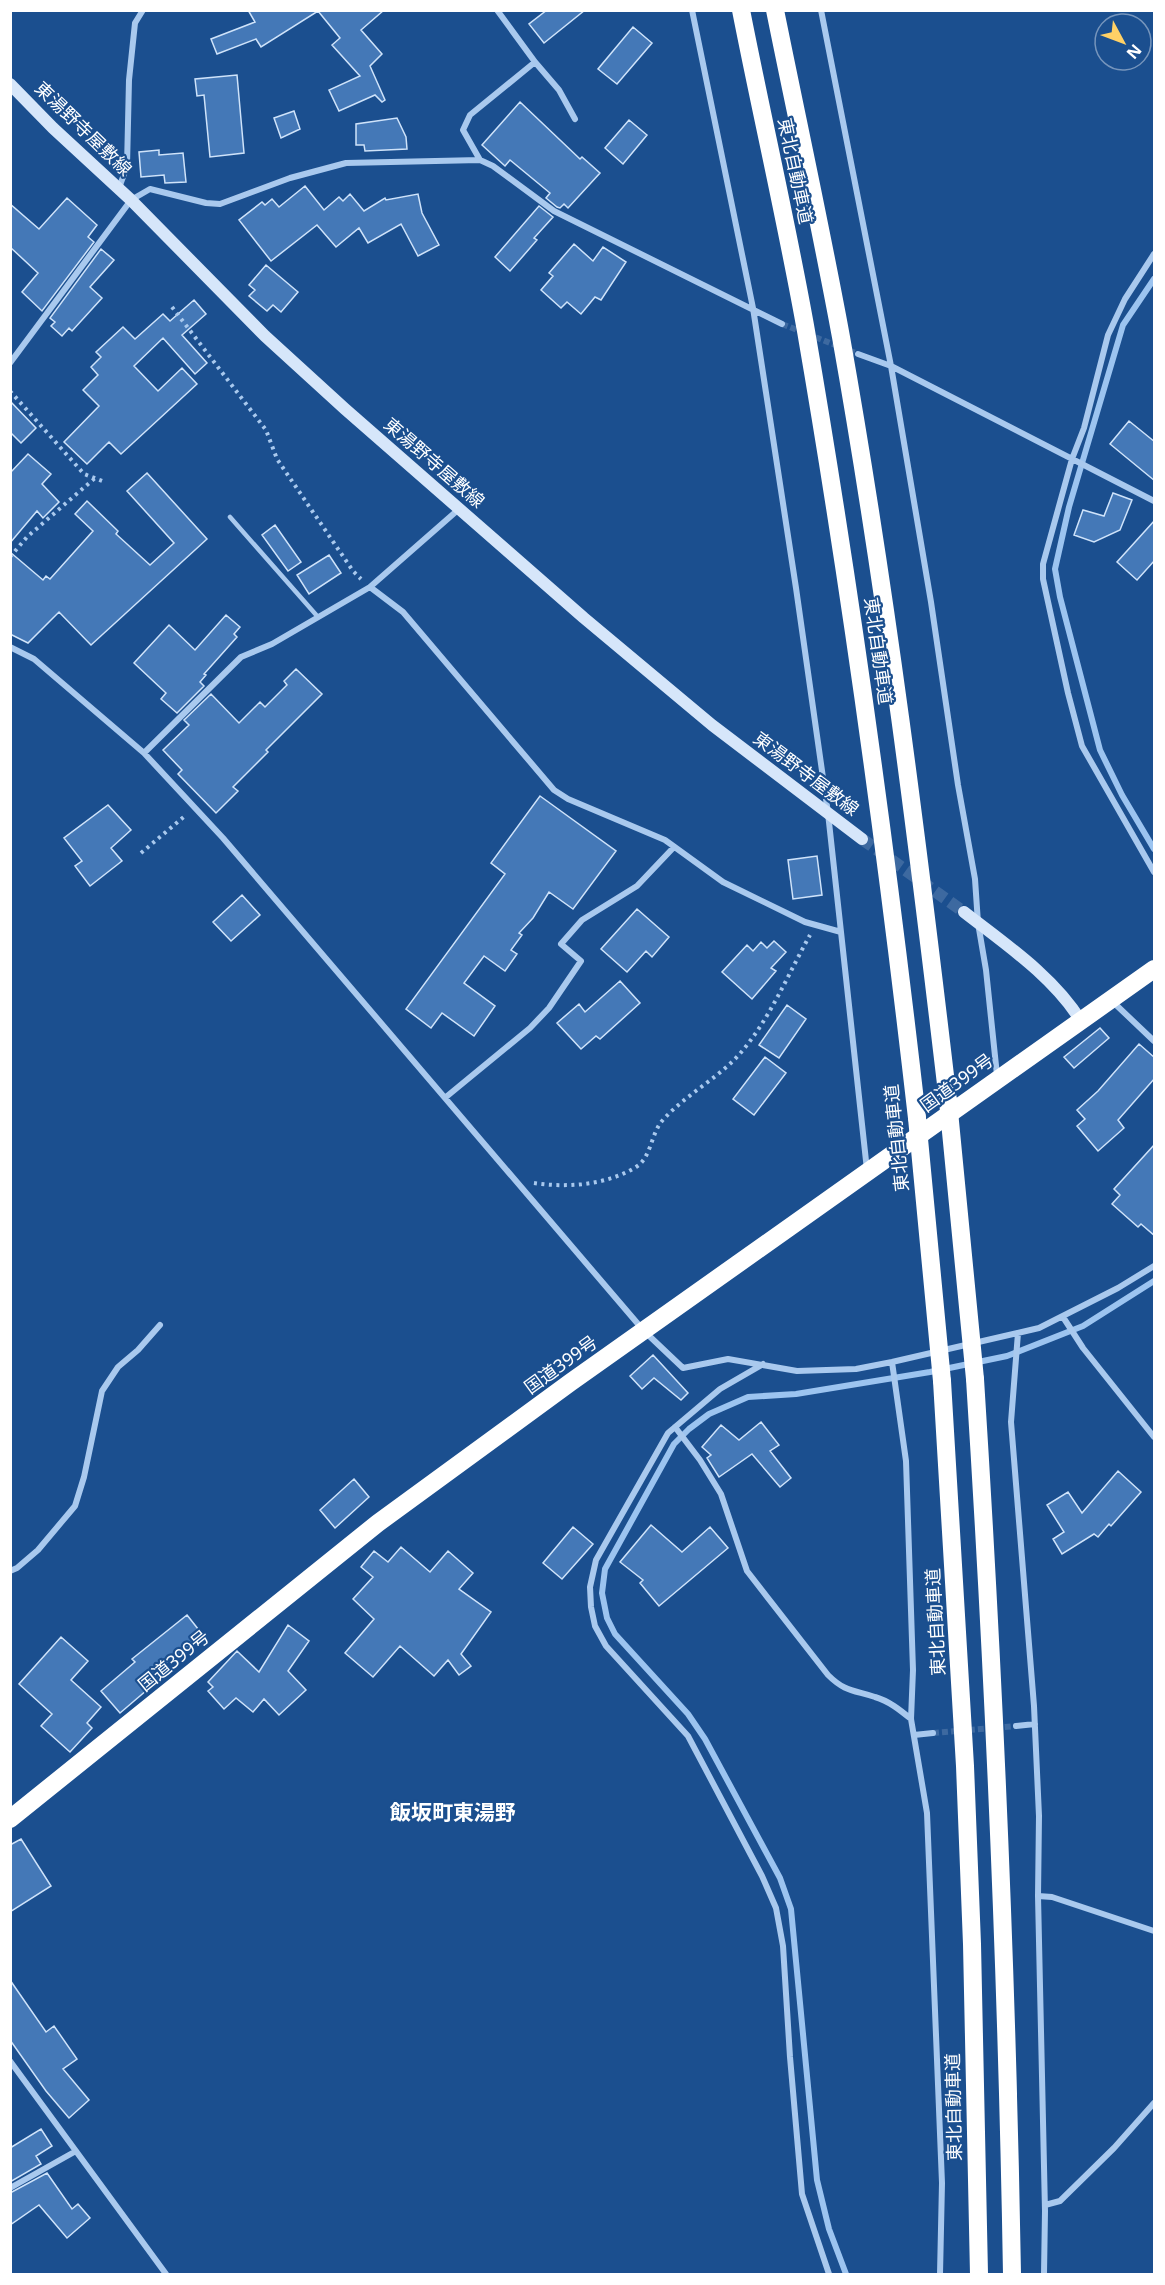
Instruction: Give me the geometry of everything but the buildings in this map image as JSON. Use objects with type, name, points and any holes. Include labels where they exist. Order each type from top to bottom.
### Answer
[{"type":"highway","name":"東北自動車道","points":[[741,10],[805,328],[834,498],[894,923],[917,1118],[942,1381],[965,1766],[972,1944],[979,2274]]},
{"type":"highway","name":"東北自動車道","points":[[775,10],[840,334],[867,495],[904,740],[948,1101],[975,1380],[988,1591],[1005,1941],[1012,2274]]},
{"type":"highway","name":"国道399号","points":[[10,1819],[378,1523],[644,1331],[1155,969]]},
{"type":"main road","name":"東湯野寺屋敷線","points":[[10,84],[53,128],[119,188],[265,336],[459,509],[712,725],[862,839]]},
{"type":"main road","points":[[964,912],[1059,991],[1081,1022]]},
{"type":"street","points":[[119,188],[127,166],[129,80],[135,23],[143,10]]},
{"type":"street","points":[[497,10],[535,62],[559,90],[575,119]]},
{"type":"street","points":[[692,10],[753,308],[828,813],[867,1174]]},
{"type":"street","points":[[821,10],[891,366],[928,580],[958,785],[975,879],[978,923],[986,970],[998,1080]]},
{"type":"street","points":[[480,160],[463,130],[470,114],[535,62]]},
{"type":"street","points":[[10,363],[131,200],[150,189],[206,203],[220,204],[290,178],[346,163],[480,160],[492,166],[554,211],[782,324]]},
{"type":"street","points":[[1155,254],[1125,299],[1108,335],[1084,429],[1043,564],[1043,579],[1082,746],[1155,872]]},
{"type":"street","points":[[858,354],[891,366],[1155,501]]},
{"type":"street","points":[[144,753],[241,657],[272,644],[370,587],[459,509]]},
{"type":"street","points":[[370,587],[403,612],[554,790],[567,799],[649,833],[674,847],[723,882],[805,922],[841,932]]},
{"type":"street","points":[[10,647],[34,659],[144,753],[196,807],[644,1331],[683,1368],[728,1359],[797,1371],[856,1369],[892,1362],[1039,1328],[1119,1288],[1155,1266]]},
{"type":"street","points":[[446,1097],[530,1028],[549,1008],[581,961],[561,944],[582,920],[636,886],[674,847]]},
{"type":"street","points":[[1111,1000],[1155,1041]]},
{"type":"street","points":[[1063,1317],[1155,1437]]},
{"type":"street","points":[[10,1570],[17,1568],[38,1550],[75,1506],[84,1477],[102,1391],[118,1367],[138,1350],[160,1325]]},
{"type":"street","points":[[1018,1333],[1011,1422],[1035,1724],[1039,1816],[1038,1896],[1045,2205],[1044,2274]]},
{"type":"street","points":[[892,1362],[906,1461],[913,1670],[911,1719],[927,1813],[942,2171],[940,2274]]},
{"type":"street","points":[[763,1364],[720,1389],[675,1426],[654,1456],[596,1560],[590,1587],[591,1607],[595,1626],[606,1646],[688,1736],[762,1876],[776,1908],[783,1946],[802,2194],[830,2274]]},
{"type":"street","points":[[675,1426],[722,1494],[747,1571],[828,1675],[840,1687],[875,1696],[893,1705],[911,1719]]},
{"type":"street","points":[[1016,1726],[1035,1724]]},
{"type":"street","points":[[914,1735],[933,1733]]},
{"type":"street","points":[[1038,1896],[1052,1897],[1155,1931]]},
{"type":"street","points":[[10,2061],[166,2274]]},
{"type":"street","points":[[1045,2205],[1060,2201],[1114,2148],[1155,2103]]},
{"type":"street","points":[[10,2188],[76,2151]]},
{"type":"lane","points":[[230,517],[318,617]]},
{"type":"path","points":[[172,307],[266,430],[277,459],[353,571],[370,587]]},
{"type":"path","points":[[10,391],[84,474],[105,482]]},
{"type":"path","points":[[10,556],[27,537],[95,478]]},
{"type":"path","points":[[141,853],[196,807]]},
{"type":"path","points":[[516,1180],[554,1186],[590,1183],[639,1166],[651,1145],[654,1131],[663,1120],[735,1058],[762,1023],[815,925]]},
{"type":"waterway","points":[[1154,279],[1123,325],[1069,507],[1055,569],[1060,597],[1100,750],[1122,795],[1154,849]]},
{"type":"waterway","points":[[846,2274],[829,2229],[817,2180],[791,1909],[780,1878],[705,1739],[688,1714],[615,1634],[607,1618],[602,1593],[605,1569],[674,1444],[709,1414],[748,1397],[796,1394],[930,1372],[1007,1356],[1083,1326],[1154,1281]]},
{"type":"tunnel","points":[[782,324],[858,354]]},
{"type":"tunnel","points":[[862,839],[964,912]]},
{"type":"tunnel","points":[[933,1733],[1016,1726]]},
{"type":"district","name":"飯坂町東湯野","points":[[453,1813]]}]
